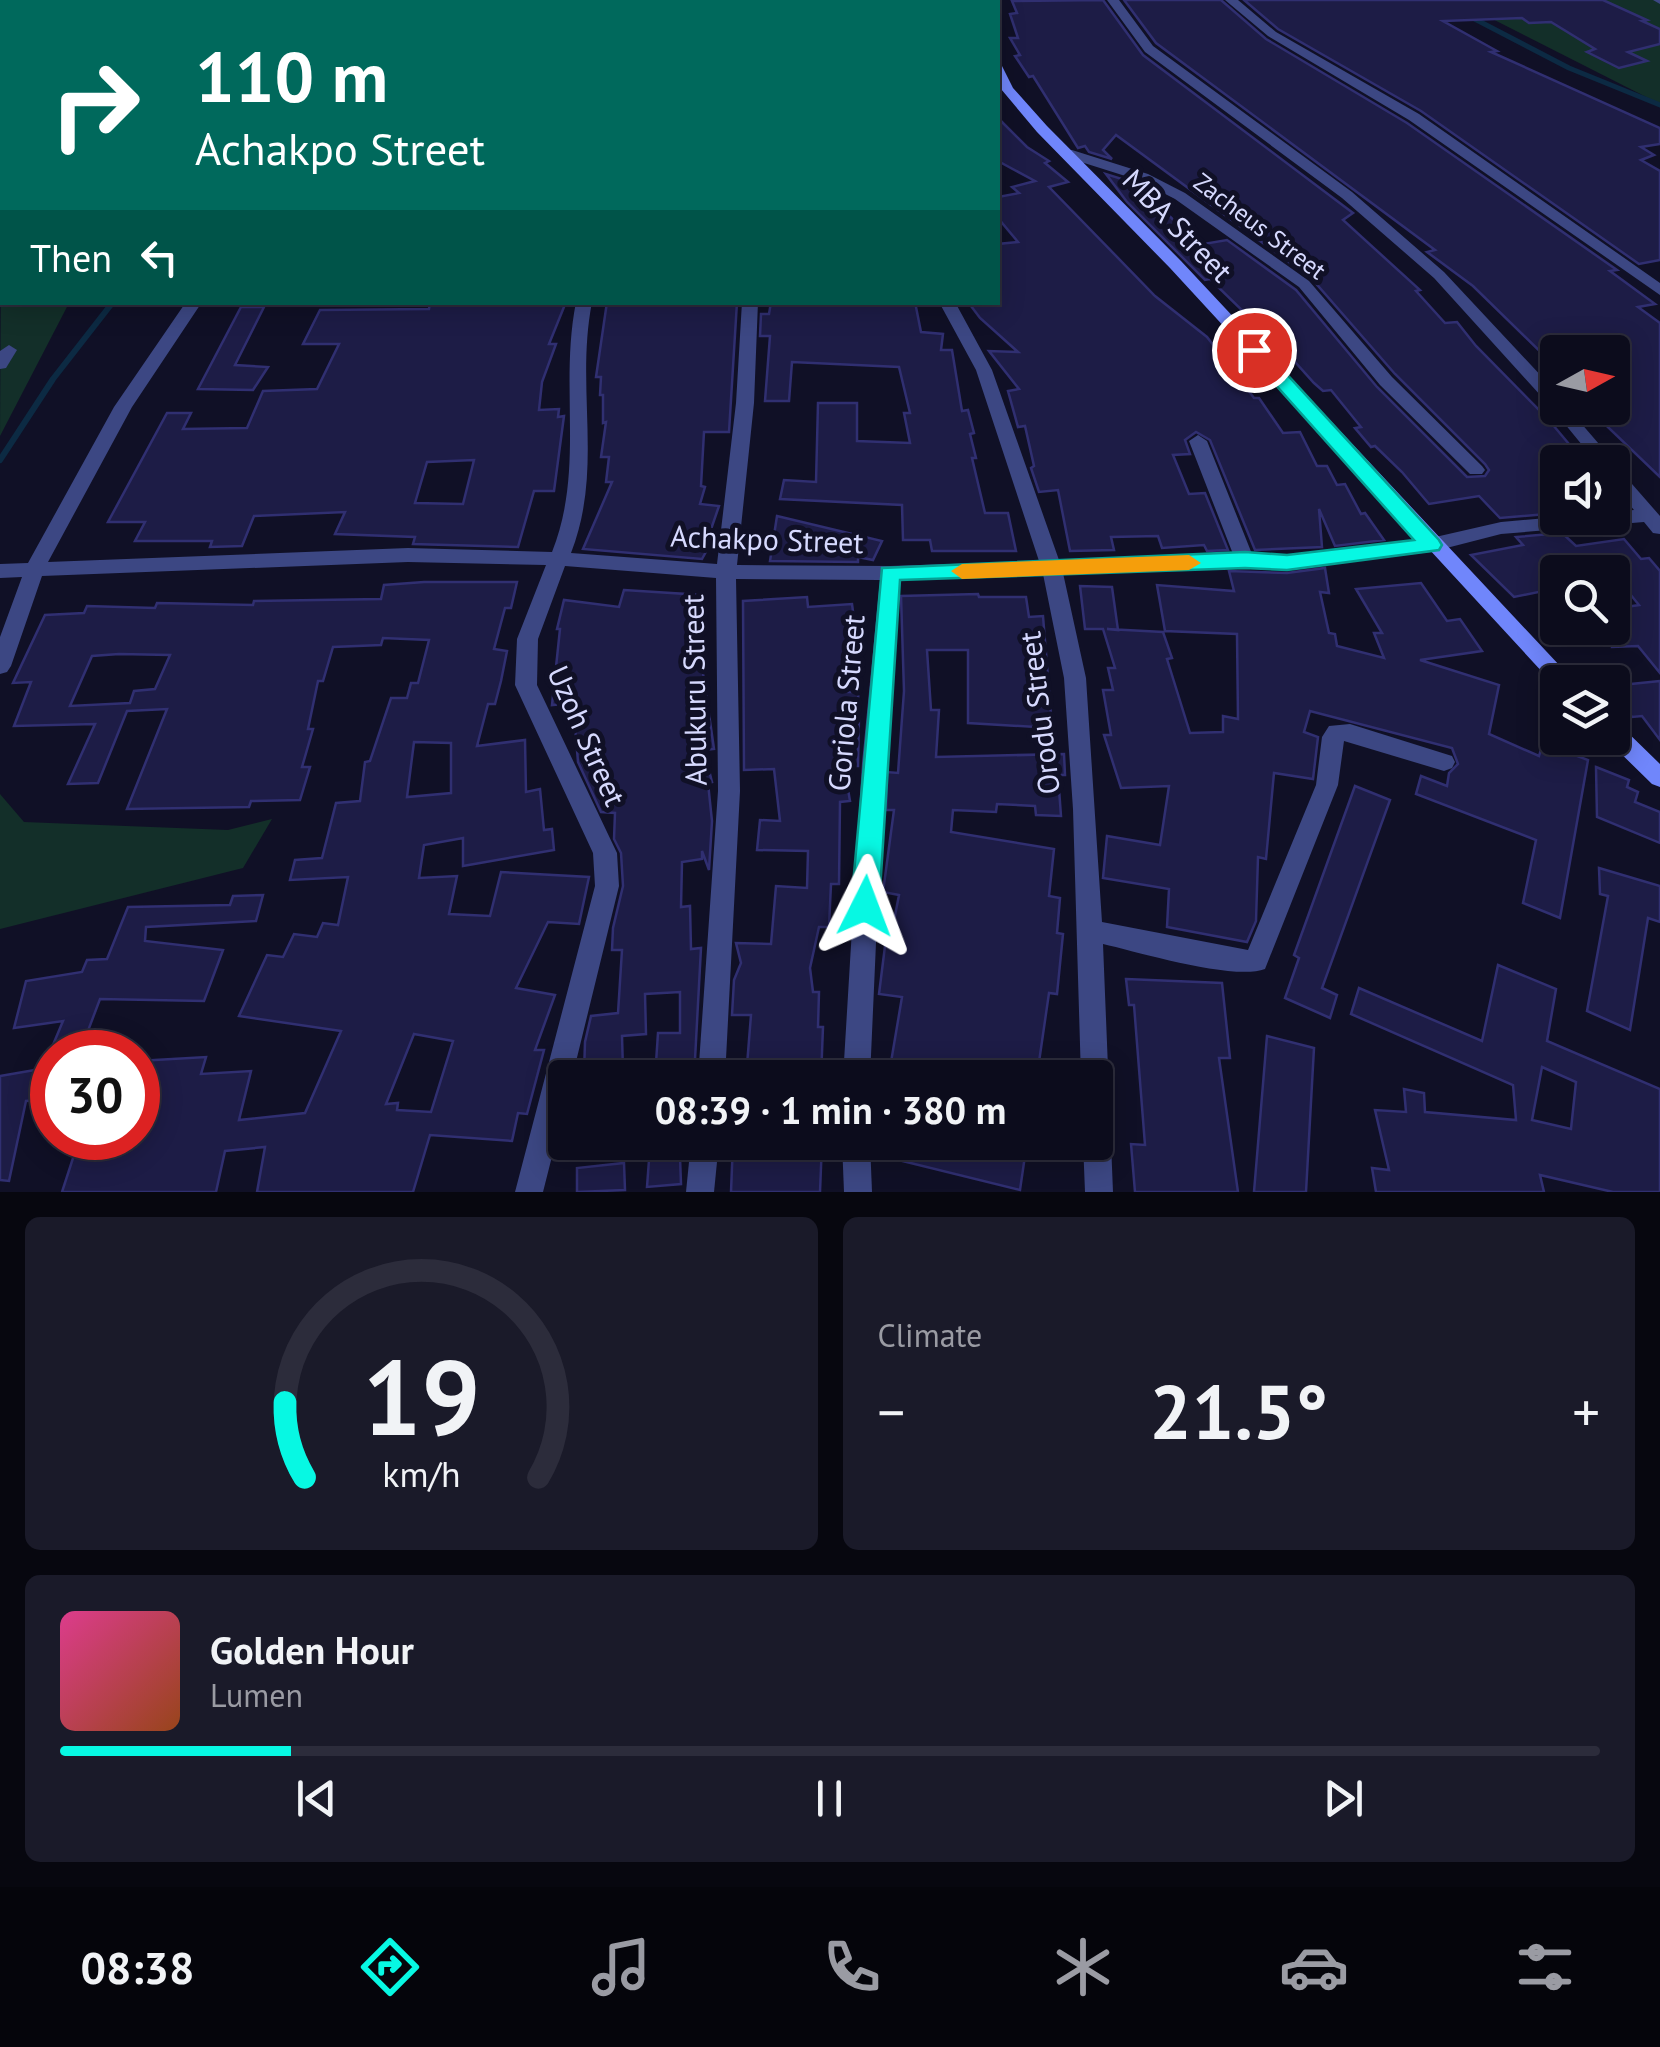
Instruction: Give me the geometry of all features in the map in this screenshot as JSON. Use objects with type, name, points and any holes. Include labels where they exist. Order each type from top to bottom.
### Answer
[{"type":"street","points":[[1113,0],[1149,50],[1346,195],[1439,275],[1540,386]]},
{"type":"street","points":[[1231,0],[1272,34],[1414,116],[1660,290]]},
{"type":"street","name":"MBA Street","points":[[1000,74],[1006,89],[1335,435],[1431,545],[1549,665]]},
{"type":"street","name":"Zacheus Street","points":[[1067,153],[1143,178],[1180,196],[1304,284],[1386,381],[1476,470]]},
{"type":"street","points":[[0,666],[34,570],[123,407],[192,305]]},
{"type":"street","name":"Uzoh Street","points":[[530,1192],[607,886],[606,852],[526,685],[523,668],[528,634],[575,514],[580,480],[576,359],[584,305]]},
{"type":"street","name":"Abukuru Street","points":[[712,1060],[730,790],[726,572],[746,403],[750,305]]},
{"type":"street","name":"Orodu Street","points":[[949,305],[984,370],[1052,569],[1074,678],[1085,809],[1094,1060]]},
{"type":"street","points":[[1574,425],[1591,445]]},
{"type":"street","points":[[1198,440],[1245,560]]},
{"type":"street","points":[[1630,493],[1654,522]]},
{"type":"street","name":"Achakpo Street","points":[[4,571],[408,555],[557,559],[726,572],[1052,569],[1245,560],[1287,562],[1431,545],[1501,528],[1654,522]]},
{"type":"street","name":"Goriola Street","points":[[857,1060],[873,762],[890,573]]},
{"type":"street","points":[[1088,930],[1214,954],[1246,964],[1256,961],[1327,785],[1333,737],[1337,732],[1350,732],[1444,762]]},
{"type":"street","points":[[1630,749],[1660,778]]},
{"type":"street","points":[[700,1192],[704,1160]]},
{"type":"street","points":[[857,1160],[858,1192]]},
{"type":"street","name":"Orodu Street","points":[[1098,1160],[1099,1192]]},
{"type":"green space","points":[[1455,0],[1660,0],[1660,104]]},
{"type":"green space","points":[[1,305],[68,305],[0,436]]},
{"type":"green space","points":[[0,794],[24,822],[228,830],[272,819],[243,868],[0,929]]},
{"type":"building","points":[[1103,0],[1143,55],[1353,213],[1343,220],[1420,290],[1416,291],[1445,323],[1457,322],[1540,411],[1540,425],[1553,425],[1570,445],[1540,445],[1540,515],[1500,518],[1479,496],[1429,504],[1402,472],[1375,446],[1371,447],[1355,428],[1361,427],[1331,390],[1323,391],[1314,383],[1270,334],[1258,336],[1244,318],[1249,317],[1210,279],[1205,280],[1127,202],[1106,174],[1138,184],[1198,245],[1227,240],[1296,290],[1377,387],[1467,477],[1485,476],[1489,470],[1395,374],[1312,279],[1116,135],[1103,150],[1112,159],[1089,152],[1085,146],[1078,148],[1033,76],[1029,77],[1015,56],[1020,55],[1010,38],[1018,38],[1010,14],[1017,13],[1012,1]]},
{"type":"building","points":[[1124,0],[1221,0],[1266,39],[1407,123],[1617,270],[1610,271],[1655,304],[1638,307],[1660,323],[1660,477],[1606,425],[1630,425],[1630,335],[1540,335],[1540,351],[1473,286],[1427,252],[1435,250],[1156,43]]},
{"type":"building","points":[[1244,0],[1603,0],[1647,20],[1642,21],[1660,29],[1660,44],[1628,52],[1647,61],[1619,68],[1587,52],[1595,49],[1551,22],[1529,23],[1522,18],[1443,21],[1497,51],[1491,52],[1660,128],[1660,144],[1641,147],[1654,155],[1641,160],[1660,171],[1660,260],[1639,264],[1421,111],[1278,29]]},
{"type":"building","points":[[1000,120],[1068,182],[1049,187],[1155,296],[1207,337],[1283,433],[1300,432],[1317,466],[1327,466],[1337,485],[1345,484],[1361,514],[1365,513],[1384,540],[1335,546],[1319,509],[1322,547],[1255,550],[1210,440],[1196,432],[1185,440],[1190,454],[1173,455],[1189,494],[1205,493],[1228,550],[1207,551],[1204,545],[1162,548],[1158,536],[1111,537],[1114,550],[1070,551],[1058,490],[1039,492],[1025,426],[1018,427],[1008,391],[1019,389],[989,351],[1018,352],[970,305],[1000,305],[1000,244],[1018,242],[1000,220],[1000,197],[1019,193],[1012,187],[1035,181],[1000,162]]},
{"type":"building","points":[[565,305],[549,344],[556,344],[542,382],[539,410],[559,409],[558,417],[564,416],[554,491],[534,491],[518,547],[413,544],[415,537],[335,534],[345,512],[254,516],[242,546],[210,547],[212,541],[135,541],[145,522],[108,522],[167,413],[191,413],[183,429],[247,428],[263,391],[317,389],[339,344],[303,344],[320,310]],"holes":[[[474,460],[463,504],[415,503],[427,462]]]},
{"type":"building","points":[[607,305],[737,305],[729,432],[704,432],[701,486],[705,487],[700,504],[719,506],[708,538],[713,539],[702,559],[583,549],[612,482],[606,482],[609,457],[601,457],[606,422],[603,423],[601,377],[596,377]]},
{"type":"building","points":[[770,305],[916,305],[921,332],[943,334],[941,350],[952,350],[962,411],[968,410],[974,433],[970,434],[976,458],[972,458],[985,513],[1008,513],[1016,551],[932,551],[930,540],[903,540],[902,505],[780,499],[784,480],[816,482],[818,403],[857,403],[857,441],[910,443],[904,413],[910,413],[899,367],[792,362],[789,401],[765,401],[770,336],[760,336],[761,314],[769,314]]},
{"type":"building","points":[[241,307],[264,307],[235,365],[268,367],[253,390],[198,389]]},
{"type":"building","points":[[777,516],[882,541],[873,560],[858,557],[858,562],[770,561]]},
{"type":"building","points":[[1564,535],[1576,546],[1624,539],[1641,559],[1649,558],[1660,571],[1660,673],[1638,646],[1612,647],[1630,645],[1630,606],[1639,605],[1630,594],[1630,555],[1540,555],[1540,592],[1514,597],[1471,555],[1523,545],[1516,537]]},
{"type":"building","points":[[1325,568],[1329,593],[1320,592],[1329,633],[1335,634],[1337,646],[1384,658],[1374,633],[1382,633],[1356,589],[1421,583],[1447,621],[1460,619],[1482,651],[1420,660],[1499,685],[1489,734],[1539,756],[1540,753],[1575,755],[1588,760],[1560,918],[1523,903],[1536,840],[1416,794],[1421,776],[1447,786],[1449,773],[1458,764],[1452,748],[1310,711],[1304,732],[1318,737],[1313,779],[1274,773],[1266,859],[1258,857],[1256,921],[1247,942],[1167,927],[1169,889],[1103,878],[1107,836],[1160,845],[1169,786],[1121,788],[1104,735],[1111,735],[1103,690],[1113,690],[1108,668],[1115,668],[1103,629],[1085,629],[1080,586],[1112,587],[1118,630],[1163,632],[1172,658],[1167,659],[1190,733],[1223,732],[1223,716],[1238,719],[1237,634],[1165,631],[1157,585],[1234,591],[1229,571],[1287,573]]},
{"type":"building","points":[[517,582],[494,649],[507,651],[501,681],[495,704],[488,704],[477,746],[525,740],[526,792],[540,789],[544,830],[552,829],[554,850],[463,866],[463,838],[424,845],[419,878],[457,876],[449,914],[490,916],[501,872],[589,877],[579,924],[548,922],[516,988],[555,995],[535,1050],[544,1050],[527,1114],[518,1113],[512,1141],[430,1135],[413,1192],[257,1192],[265,1147],[225,1151],[216,1192],[62,1192],[72,1160],[160,1160],[160,1060],[206,1057],[201,1074],[251,1071],[239,1120],[305,1113],[341,1031],[239,1016],[267,955],[283,957],[294,934],[317,937],[323,923],[338,925],[348,877],[290,880],[295,860],[322,858],[336,803],[360,801],[365,762],[370,761],[391,698],[407,698],[411,683],[418,683],[429,640],[383,638],[381,645],[333,647],[323,681],[318,681],[308,729],[313,729],[302,767],[310,767],[300,800],[251,801],[249,807],[127,809],[167,709],[127,711],[98,783],[68,784],[95,724],[14,726],[31,682],[13,683],[45,615],[84,613],[87,606],[155,608],[157,603],[253,605],[254,601],[381,599],[384,585]],"holes":[[[170,655],[155,689],[134,691],[130,703],[70,706],[92,656]],[[414,742],[451,743],[451,793],[407,797]],[[414,1034],[453,1041],[431,1112],[397,1110],[398,1103],[386,1104]]]},
{"type":"building","points":[[624,590],[702,595],[700,652],[714,749],[704,750],[712,782],[708,783],[712,821],[709,870],[702,851],[702,859],[682,862],[681,907],[690,906],[691,949],[701,948],[695,1060],[656,1060],[658,1033],[680,1033],[680,992],[645,994],[646,1034],[622,1036],[623,1060],[584,1060],[591,1016],[618,1013],[622,950],[612,950],[623,886],[621,853],[614,839],[615,813],[601,812],[578,762],[573,703],[552,705],[557,629],[564,600],[619,607]]},
{"type":"building","points":[[901,596],[1026,597],[1029,617],[1043,616],[1052,728],[968,723],[968,650],[927,650],[931,710],[939,710],[936,757],[1064,754],[1065,775],[1058,775],[1061,816],[1036,815],[1035,806],[997,804],[996,812],[953,810],[951,832],[1054,849],[1049,896],[1060,898],[1057,933],[1063,934],[1057,994],[1049,993],[1039,1060],[891,1060],[902,997],[879,994],[887,930],[892,931],[899,895],[883,892],[894,810],[886,810],[887,772],[898,773],[904,691]]},
{"type":"building","points":[[807,597],[808,607],[852,604],[857,641],[849,642],[848,692],[858,692],[858,766],[844,766],[850,801],[840,802],[839,884],[831,884],[829,927],[819,927],[810,968],[813,992],[819,992],[822,1060],[747,1060],[751,1015],[732,1015],[734,980],[741,963],[736,943],[771,944],[776,886],[807,888],[808,851],[757,850],[760,820],[780,821],[774,769],[744,770],[743,601]]},
{"type":"building","points":[[1660,681],[1660,740],[1642,716],[1630,714],[1630,684]]},
{"type":"building","points":[[1596,767],[1629,780],[1627,787],[1638,792],[1635,802],[1660,812],[1660,843],[1597,817]]},
{"type":"building","points":[[1355,786],[1390,800],[1322,988],[1337,995],[1330,1018],[1285,998],[1299,958],[1294,955]]},
{"type":"building","points":[[1599,868],[1660,886],[1660,922],[1648,918],[1630,1030],[1587,1011],[1608,896],[1600,894]]},
{"type":"building","points":[[263,895],[256,921],[146,927],[145,941],[223,950],[204,1001],[100,999],[88,1030],[59,1030],[63,1021],[14,1028],[26,981],[82,972],[87,960],[107,959],[128,907],[230,905],[233,896]]},
{"type":"building","points":[[1498,965],[1556,989],[1547,1041],[1660,1089],[1660,1192],[1613,1192],[1540,1175],[1544,1192],[1376,1192],[1372,1168],[1389,1170],[1375,1110],[1406,1112],[1404,1089],[1424,1093],[1425,1112],[1516,1120],[1513,1085],[1351,1014],[1359,988],[1482,1041]],"holes":[[[1542,1067],[1576,1082],[1571,1129],[1532,1120]]]},
{"type":"building","points":[[1126,979],[1222,983],[1230,1058],[1219,1058],[1238,1192],[1135,1192],[1131,1144],[1145,1145],[1134,1005],[1129,1005]]},
{"type":"building","points":[[1267,1036],[1314,1048],[1306,1192],[1254,1192]]},
{"type":"building","points":[[30,1071],[30,1101],[26,1101],[9,1181],[0,1180],[0,1076]]},
{"type":"building","points":[[649,1160],[680,1160],[681,1184],[647,1187]]},
{"type":"building","points":[[732,1160],[821,1160],[820,1192],[731,1192]]},
{"type":"building","points":[[898,1160],[1024,1160],[1020,1190]]},
{"type":"building","points":[[624,1163],[625,1190],[577,1192],[577,1168]]},
{"type":"waterway","points":[[1467,15],[1569,68],[1660,105]]},
{"type":"waterway","points":[[0,460],[53,379],[111,305]]},
{"type":"slow traffic","points":[[962,571],[1189,563]]},
{"type":"route","points":[[865,906],[890,573],[1245,560],[1287,562],[1431,545],[1254,350]]}]
